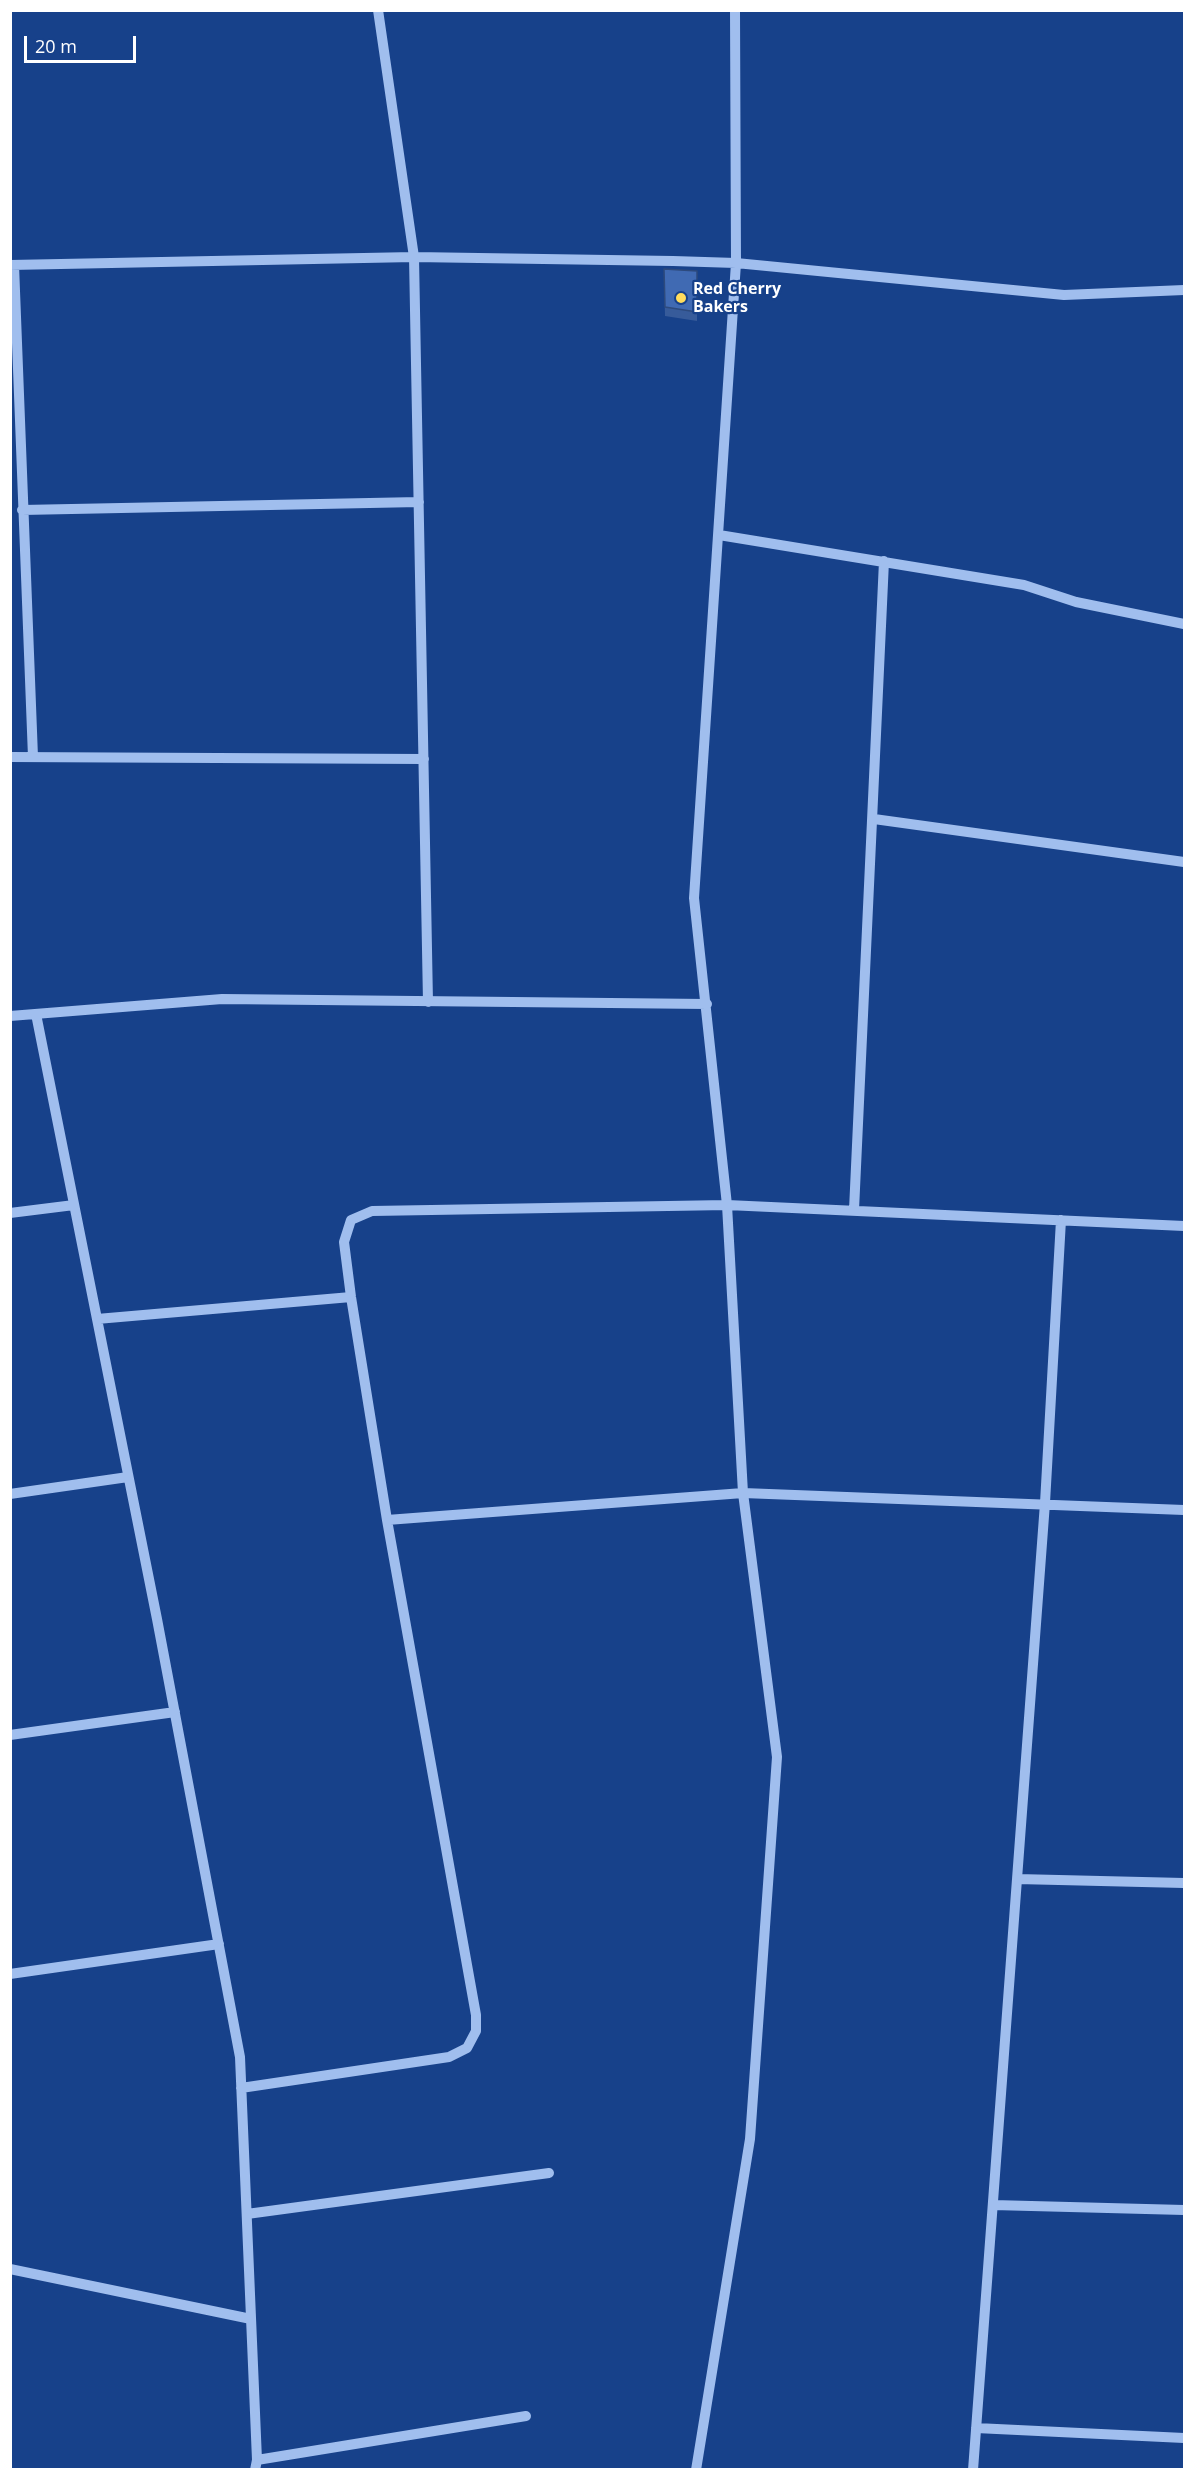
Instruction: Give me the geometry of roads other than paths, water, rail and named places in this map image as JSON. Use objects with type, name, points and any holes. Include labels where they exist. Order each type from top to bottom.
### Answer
[{"type":"street","points":[[378,10],[414,256],[428,1002]]},
{"type":"street","points":[[696,2469],[750,2139],[777,1757],[743,1493],[727,1204],[694,897],[736,264],[735,10]]},
{"type":"street","points":[[33,757],[12,265],[414,256],[736,264],[1064,295],[1185,290]]},
{"type":"street","points":[[22,510],[419,502]]},
{"type":"street","points":[[719,536],[1024,585],[1077,602],[1185,624]]},
{"type":"street","points":[[854,1209],[874,819],[884,561]]},
{"type":"street","points":[[10,757],[424,759]]},
{"type":"street","points":[[874,819],[1185,862]]},
{"type":"street","points":[[10,1016],[222,999],[707,1004]]},
{"type":"street","points":[[36,1014],[175,1713],[240,2057],[256,2464],[525,2416]]},
{"type":"street","points":[[242,2088],[449,2057],[467,2048],[476,2031],[476,2015],[387,1521],[351,1297],[344,1242],[351,1220],[372,1211],[727,1204],[1185,1226]]},
{"type":"street","points":[[10,1213],[74,1205]]},
{"type":"street","points":[[973,2469],[1045,1503],[1061,1220]]},
{"type":"street","points":[[97,1320],[351,1297]]},
{"type":"street","points":[[10,1494],[128,1477]]},
{"type":"street","points":[[387,1521],[743,1493],[1185,1510]]},
{"type":"street","points":[[10,1735],[175,1713]]},
{"type":"street","points":[[1017,1879],[1185,1883]]},
{"type":"street","points":[[10,1974],[219,1944]]},
{"type":"street","points":[[247,2214],[549,2173]]},
{"type":"street","points":[[993,2205],[1185,2210]]},
{"type":"street","points":[[10,2270],[251,2319]]},
{"type":"street","points":[[976,2428],[1185,2438]]},
{"type":"place","name":"Red Cherry Bakers","points":[[681,298]]}]
